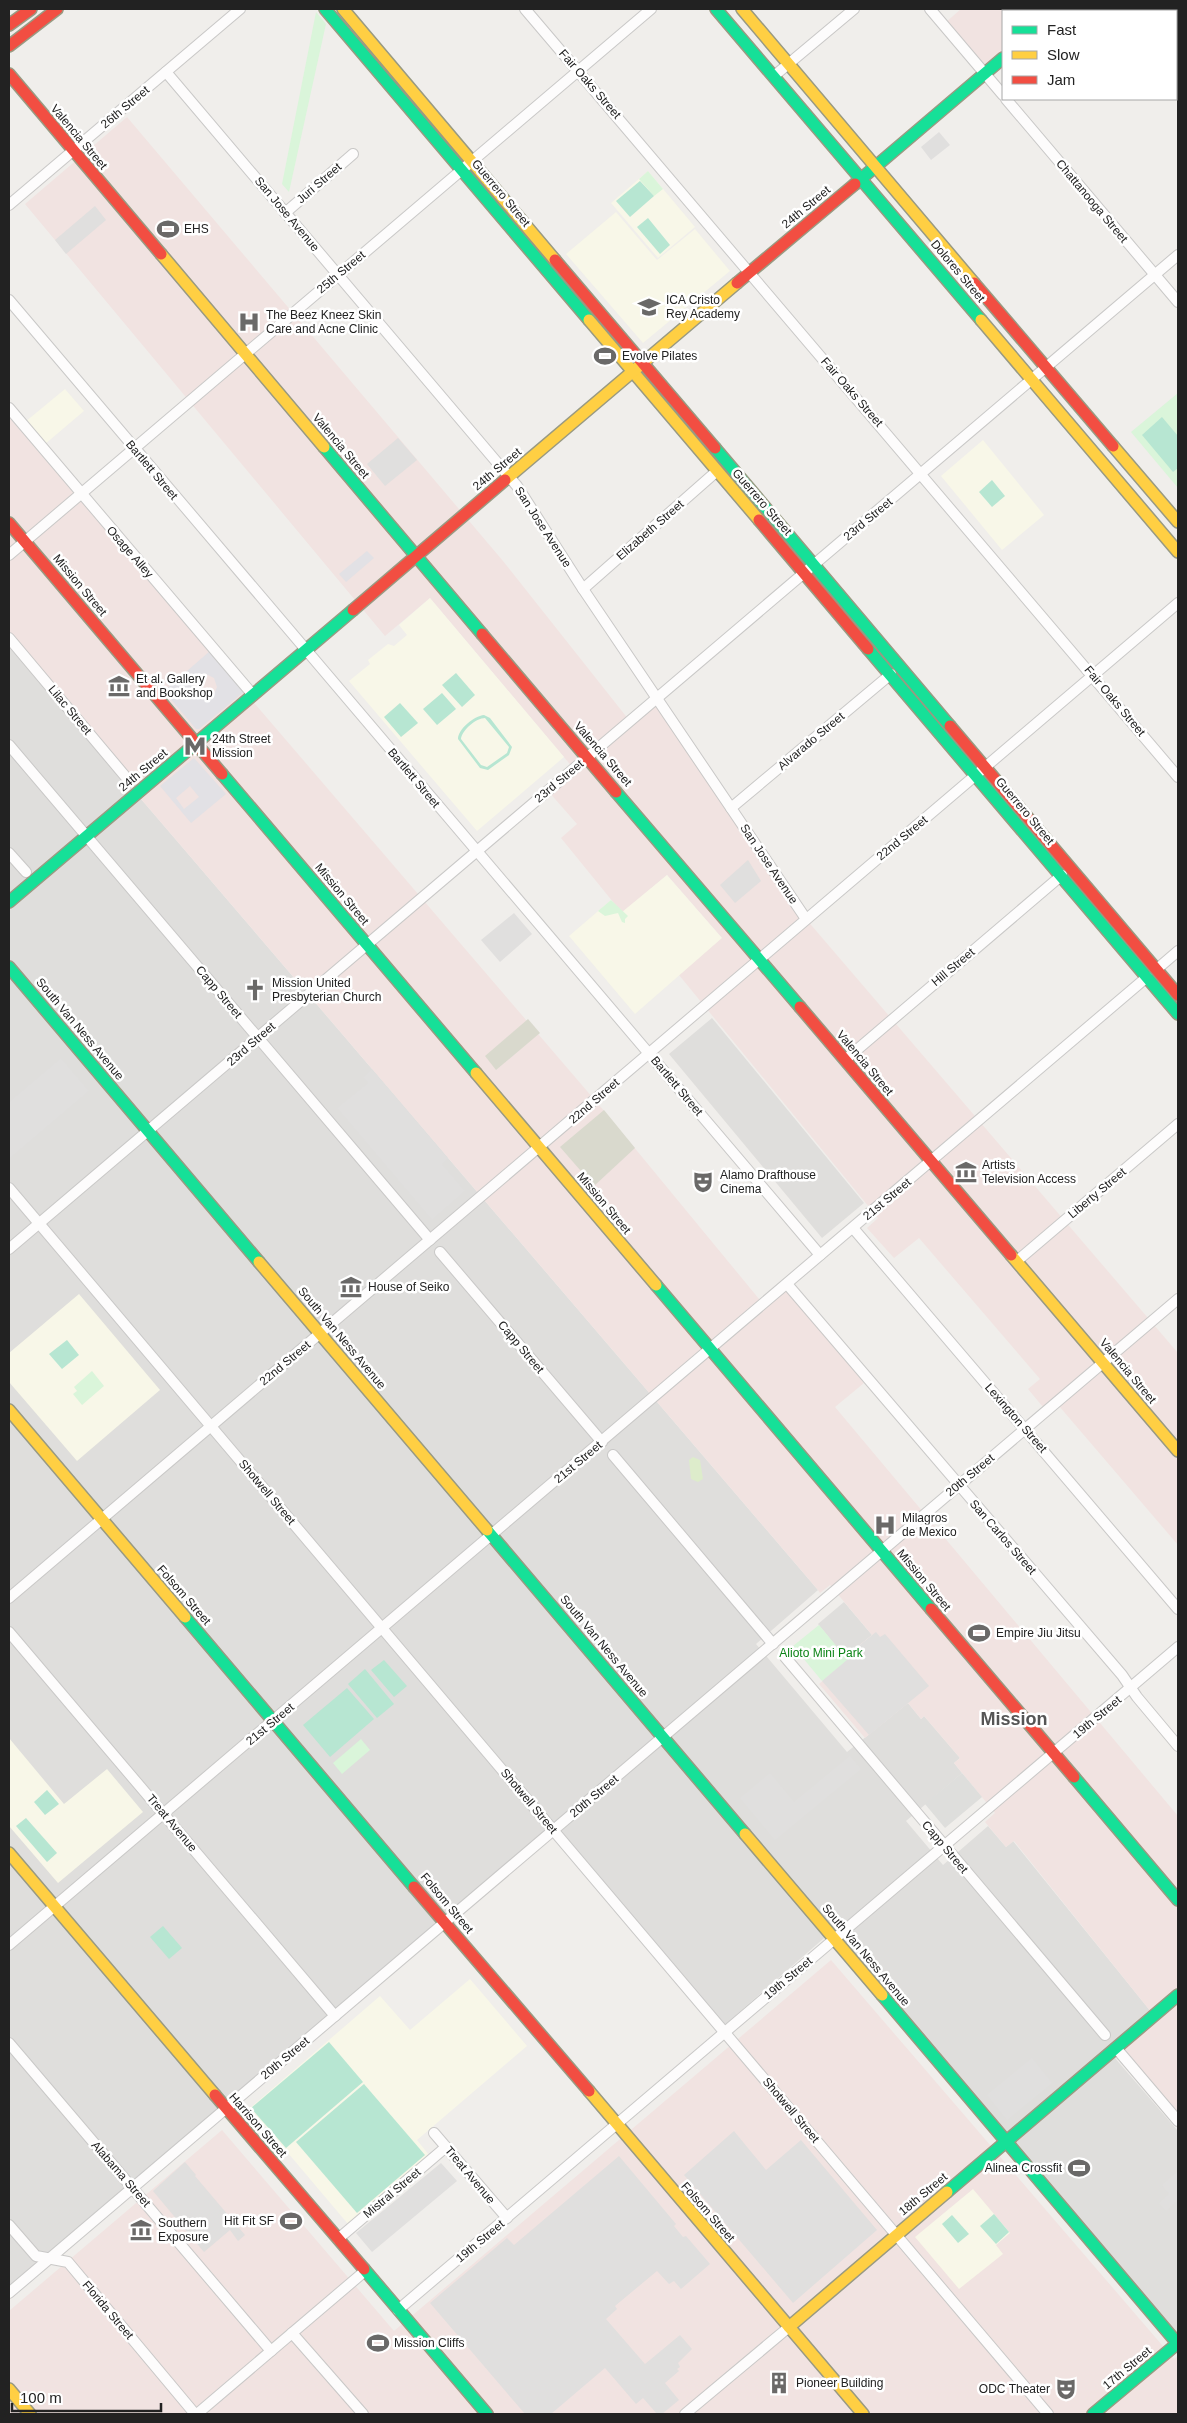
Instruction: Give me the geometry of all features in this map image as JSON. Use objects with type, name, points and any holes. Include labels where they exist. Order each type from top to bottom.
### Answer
[{"type":"main road","points":[[9,25],[30,9]]},
{"type":"main road","points":[[9,46],[57,9]]},
{"type":"main road","name":"Guerrero Street","points":[[325,9],[717,471],[809,569],[980,771],[1062,875],[1178,1014]]},
{"type":"main road","name":"Guerrero Street","points":[[342,9],[643,363],[891,674],[980,771],[1178,995]]},
{"type":"main road","name":"Dolores Street","points":[[716,9],[1178,552]]},
{"type":"main road","name":"Dolores Street","points":[[742,9],[1178,522]]},
{"type":"main road","name":"24th Street","points":[[9,902],[1002,59]]},
{"type":"main road","name":"Valencia Street","points":[[9,74],[1178,1451]]},
{"type":"main road","name":"Mission Street","points":[[9,523],[1178,1900]]},
{"type":"main road","name":"South Van Ness Avenue","points":[[9,966],[1178,2343]]},
{"type":"main road","name":"Folsom Street","points":[[9,1410],[863,2414]]},
{"type":"main road","name":"Harrison Street","points":[[9,1853],[487,2414]]},
{"type":"main road","name":"18th Street","points":[[789,2327],[1178,1995]]},
{"type":"main road","name":"17th Street","points":[[1093,2414],[1178,2343]]},
{"type":"main road","points":[[9,2389],[30,2414]]},
{"type":"street","name":"26th Street","points":[[9,205],[240,9]]},
{"type":"street","name":"Fair Oaks Street","points":[[525,9],[922,473],[1178,777]]},
{"type":"street","name":"25th Street","points":[[9,555],[651,9]]},
{"type":"street","points":[[774,76],[854,9]]},
{"type":"street","points":[[930,9],[1002,94]]},
{"type":"street","name":"San Jose Avenue","points":[[166,72],[510,476],[583,589],[806,919]]},
{"type":"street","name":"Chattanooga Street","points":[[1007,100],[1178,302]]},
{"type":"street","name":"Juri Street","points":[[285,212],[353,154]]},
{"type":"street","name":"23rd Street","points":[[9,1249],[149,1132],[657,697],[1178,255]]},
{"type":"street","name":"Bartlett Street","points":[[9,300],[820,1255]]},
{"type":"street","name":"Osage Alley","points":[[9,408],[253,695]]},
{"type":"street","name":"Elizabeth Street","points":[[583,589],[717,471]]},
{"type":"street","name":"22nd Street","points":[[9,1598],[1178,603]]},
{"type":"street","name":"Lilac Street","points":[[9,638],[130,782]]},
{"type":"street","name":"Alvarado Street","points":[[731,808],[891,674]]},
{"type":"street","name":"Capp Street","points":[[9,745],[430,1240]]},
{"type":"street","points":[[9,853],[26,872]]},
{"type":"street","name":"Hill Street","points":[[845,1060],[1062,875]]},
{"type":"street","points":[[1157,969],[1178,951]]},
{"type":"street","name":"21st Street","points":[[9,1945],[1147,978]]},
{"type":"street","name":"Liberty Street","points":[[1017,1261],[1178,1124]]},
{"type":"street","name":"Shotwell Street","points":[[9,1188],[1048,2414]]},
{"type":"street","name":"Lexington Street","points":[[853,1228],[1178,1609]]},
{"type":"street","name":"Capp Street","points":[[440,1252],[602,1442]]},
{"type":"street","name":"San Carlos Street","points":[[787,1284],[1131,1688],[1178,1746]]},
{"type":"street","name":"20th Street","points":[[9,2293],[1178,1299]]},
{"type":"street","points":[[612,1455],[773,1644]]},
{"type":"street","name":"Treat Avenue","points":[[9,1632],[335,2016]]},
{"type":"street","name":"19th Street","points":[[398,2310],[1178,1647]]},
{"type":"street","name":"Capp Street","points":[[785,1657],[1105,2035]]},
{"type":"street","name":"Alabama Street","points":[[9,2044],[271,2351]]},
{"type":"street","points":[[1116,2048],[1178,2121]]},
{"type":"street","name":"Treat Avenue","points":[[434,2133],[507,2218]]},
{"type":"street","name":"Mistral Street","points":[[338,2238],[446,2147]]},
{"type":"street","name":"Florida Street","points":[[9,2225],[36,2256],[68,2262],[196,2414]]},
{"type":"street","points":[[196,2414],[365,2271]]},
{"type":"street","name":"18th Street","points":[[685,2414],[789,2327]]},
{"type":"street","points":[[292,2333],[363,2414]]},
{"type":"shaded area","points":[[961,9],[1154,9],[1002,10],[1002,55],[985,70],[945,23]]},
{"type":"shaded area","points":[[127,117],[503,561],[629,720],[657,697],[806,919],[1178,1353],[1178,1545],[1053,1399],[1043,1407],[1028,1389],[1040,1379],[919,1238],[894,1258],[867,1228],[878,1218],[679,975],[721,937],[667,875],[622,913],[561,838],[577,824],[548,791],[574,769],[430,598],[385,636],[25,204]]},
{"type":"shaded area","points":[[939,132],[950,145],[931,160],[921,147]]},
{"type":"shaded area","points":[[648,171],[695,227],[658,258],[611,203]]},
{"type":"shaded area","points":[[95,206],[106,220],[66,254],[55,240]]},
{"type":"shaded area","name":"ICA Cristo Rey Academy","points":[[616,212],[657,260],[695,229],[730,271],[643,343],[566,254]]},
{"type":"shaded area","points":[[65,389],[84,411],[44,445],[25,422]]},
{"type":"shaded area","points":[[9,417],[605,1112],[764,1305],[786,1288],[864,1383],[835,1407],[1178,1816],[1178,2121],[1117,2049],[1155,2017],[1014,1841],[1006,1847],[985,1822],[995,1813],[954,1763],[960,1758],[924,1716],[921,1719],[908,1703],[865,1738],[819,1684],[847,1660],[845,1657],[872,1635],[830,1585],[820,1593],[141,799],[144,795],[9,635]]},
{"type":"shaded area","points":[[398,438],[417,460],[385,486],[367,464]]},
{"type":"shaded area","points":[[983,440],[1044,515],[1002,550],[941,476]]},
{"type":"shaded area","points":[[367,551],[374,558],[346,582],[339,574]]},
{"type":"shaded area","points":[[430,598],[564,757],[477,831],[349,681],[370,664],[368,660],[388,644],[394,646],[407,635],[399,625]]},
{"type":"shaded area","points":[[9,635],[144,796],[141,799],[818,1590],[756,1644],[847,1752],[908,1703],[921,1719],[924,1716],[960,1758],[954,1763],[962,1773],[906,1821],[943,1865],[988,1826],[1006,1847],[1013,1841],[1152,2013],[1108,2050],[1178,2131],[1178,2337],[831,1932],[721,2028],[551,1826],[9,2287]]},
{"type":"shaded area","points":[[210,651],[245,691],[199,729],[196,729],[164,691]],"holes":[[[206,674],[214,678],[217,687],[213,696],[205,699],[197,696],[193,686],[197,677]]]},
{"type":"shaded area","points":[[194,758],[226,794],[191,823],[160,786]],"holes":[[[190,786],[199,797],[184,809],[176,798]]]},
{"type":"shaded area","points":[[748,860],[761,881],[735,903],[720,885]]},
{"type":"shaded area","points":[[667,875],[722,938],[635,1014],[569,936],[611,900],[622,912]]},
{"type":"shaded area","points":[[514,913],[532,934],[500,962],[481,940]]},
{"type":"shaded area","points":[[712,1018],[864,1203],[822,1238],[669,1054]]},
{"type":"shaded area","points":[[528,1019],[540,1033],[496,1070],[485,1056]]},
{"type":"shaded area","points":[[61,1058],[89,1091],[9,1159],[9,1102]]},
{"type":"shaded area","points":[[372,1069],[448,1158],[442,1164],[465,1191],[432,1220],[337,1108],[368,1083],[363,1077]]},
{"type":"shaded area","points":[[604,1110],[635,1148],[594,1186],[560,1147]]},
{"type":"shaded area","points":[[79,1294],[160,1390],[77,1461],[9,1382],[9,1353]]},
{"type":"shaded area","points":[[844,1602],[872,1635],[845,1657],[818,1624]]},
{"type":"shaded area","points":[[876,1632],[880,1637],[885,1634],[929,1686],[869,1735],[822,1681],[847,1660],[845,1657]]},
{"type":"shaded area","points":[[9,1738],[64,1804],[107,1769],[143,1812],[58,1883],[9,1826]]},
{"type":"shaded area","points":[[850,1756],[861,1769],[775,1840],[740,1798],[770,1773],[794,1802]]},
{"type":"shaded area","points":[[962,1773],[982,1797],[945,1828],[925,1804]]},
{"type":"shaded area","points":[[831,1960],[1174,2359],[1178,2356],[1178,2414],[9,2414],[9,2311],[222,2130],[394,2331]]},
{"type":"shaded area","points":[[470,1979],[527,2046],[417,2140],[429,2155],[348,2224],[250,2108],[380,1996],[410,2030]]},
{"type":"shaded area","points":[[1032,2058],[1052,2083],[1007,2120],[987,2095]]},
{"type":"shaded area","points":[[734,2131],[766,2170],[801,2140],[877,2230],[793,2303],[684,2175]]},
{"type":"shaded area","points":[[619,2156],[676,2224],[674,2226],[683,2237],[686,2236],[710,2264],[681,2289],[674,2281],[669,2284],[657,2271],[615,2306],[617,2309],[606,2319],[645,2364],[680,2335],[692,2349],[678,2363],[680,2367],[677,2369],[679,2371],[665,2383],[679,2400],[662,2414],[657,2414],[643,2398],[636,2404],[605,2368],[551,2414],[525,2414],[430,2303],[507,2238],[514,2245]]},
{"type":"shaded area","points":[[185,2162],[245,2235],[238,2241],[230,2230],[204,2252],[153,2191]]},
{"type":"shaded area","points":[[441,2163],[457,2181],[372,2252],[356,2233]]},
{"type":"shaded area","points":[[1178,2171],[1178,2200],[1166,2211],[1159,2203],[1169,2194],[1162,2185]]},
{"type":"shaded area","points":[[973,2189],[1010,2233],[996,2245],[1003,2254],[959,2289],[915,2237]]},
{"type":"green space","points":[[316,12],[326,24],[289,192],[282,184]]},
{"type":"green space","points":[[648,171],[663,189],[654,196],[639,179]]},
{"type":"green space","points":[[640,181],[654,196],[630,217],[616,201]]},
{"type":"green space","points":[[648,218],[670,245],[660,254],[637,227]]},
{"type":"green space","points":[[1178,393],[1178,488],[1131,432]]},
{"type":"green space","points":[[1162,417],[1178,436],[1178,468],[1173,472],[1142,435]]},
{"type":"green space","points":[[992,480],[1005,496],[992,507],[979,492]]},
{"type":"green space","points":[[456,673],[475,695],[462,707],[442,685]]},
{"type":"green space","points":[[442,693],[456,709],[437,725],[423,709]]},
{"type":"green space","points":[[400,703],[418,723],[401,737],[384,717]]},
{"type":"green space","points":[[484,715],[490,718],[512,747],[509,755],[488,770],[480,768],[458,739],[464,727],[471,720]],"holes":[[[485,718],[509,747],[507,753],[487,767],[481,765],[461,739],[470,725]]]},
{"type":"green space","points":[[611,900],[628,916],[625,919],[625,923],[622,922],[618,913],[605,916],[598,911]]},
{"type":"green space","points":[[67,1340],[79,1355],[62,1369],[49,1354]]},
{"type":"green space","points":[[92,1371],[104,1386],[82,1405],[73,1394],[77,1391],[74,1387]]},
{"type":"green space","points":[[693,1457],[700,1460],[703,1479],[698,1482],[691,1479],[689,1460]]},
{"type":"green space","name":"Alioto Mini Park","points":[[819,1625],[848,1660],[822,1681],[793,1646]]},
{"type":"green space","points":[[384,1660],[407,1686],[394,1697],[371,1670]]},
{"type":"green space","points":[[365,1669],[394,1704],[377,1718],[348,1684]]},
{"type":"green space","points":[[347,1688],[374,1719],[330,1757],[303,1725]]},
{"type":"green space","points":[[361,1739],[370,1750],[342,1774],[333,1763]]},
{"type":"green space","points":[[47,1790],[59,1804],[45,1815],[34,1802]]},
{"type":"green space","points":[[26,1818],[57,1853],[47,1862],[16,1826]]},
{"type":"green space","points":[[163,1926],[182,1948],[169,1959],[150,1937]]},
{"type":"green space","points":[[329,2042],[363,2082],[286,2148],[251,2108]]},
{"type":"green space","points":[[364,2084],[425,2155],[357,2213],[296,2142]]},
{"type":"green space","points":[[994,2214],[1009,2232],[996,2244],[980,2226]]},
{"type":"green space","points":[[952,2215],[969,2234],[958,2243],[942,2224]]},
{"type":"traffic: fast","points":[[325,9],[589,320]]},
{"type":"traffic: fast","points":[[716,9],[981,320]]},
{"type":"traffic: fast","points":[[855,184],[1002,59]]},
{"type":"traffic: fast","points":[[324,447],[482,634]]},
{"type":"traffic: fast","points":[[715,448],[950,726]]},
{"type":"traffic: fast","points":[[9,902],[353,610]]},
{"type":"traffic: fast","points":[[868,649],[1178,1014]]},
{"type":"traffic: fast","points":[[222,774],[476,1073]]},
{"type":"traffic: fast","points":[[616,792],[800,1007]]},
{"type":"traffic: fast","points":[[9,967],[259,1262]]},
{"type":"traffic: fast","points":[[656,1285],[931,1609]]},
{"type":"traffic: fast","points":[[487,1530],[745,1834]]},
{"type":"traffic: fast","points":[[185,1617],[414,1887]]},
{"type":"traffic: fast","points":[[1074,1777],[1178,1900]]},
{"type":"traffic: fast","points":[[882,1995],[1178,2344]]},
{"type":"traffic: fast","points":[[947,2192],[1178,1995]]},
{"type":"traffic: fast","points":[[364,2269],[487,2414]]},
{"type":"traffic: fast","points":[[1093,2414],[1178,2343]]},
{"type":"traffic: slow","points":[[343,9],[555,260]]},
{"type":"traffic: slow","points":[[742,9],[974,283]]},
{"type":"traffic: slow","points":[[161,254],[324,447]]},
{"type":"traffic: slow","points":[[505,480],[737,283]]},
{"type":"traffic: slow","points":[[589,320],[759,520]]},
{"type":"traffic: slow","points":[[981,320],[1178,552]]},
{"type":"traffic: slow","points":[[1113,446],[1178,522]]},
{"type":"traffic: slow","points":[[476,1073],[656,1285]]},
{"type":"traffic: slow","points":[[1011,1255],[1178,1451]]},
{"type":"traffic: slow","points":[[259,1262],[487,1530]]},
{"type":"traffic: slow","points":[[9,1410],[185,1617]]},
{"type":"traffic: slow","points":[[745,1834],[882,1995]]},
{"type":"traffic: slow","points":[[9,1853],[215,2095]]},
{"type":"traffic: slow","points":[[589,2091],[863,2414]]},
{"type":"traffic: slow","points":[[789,2327],[947,2192]]},
{"type":"traffic: slow","points":[[9,2389],[30,2414]]},
{"type":"traffic: jam","points":[[9,25],[31,9]]},
{"type":"traffic: jam","points":[[9,46],[57,9]]},
{"type":"traffic: jam","points":[[9,74],[161,254]]},
{"type":"traffic: jam","points":[[737,283],[855,184]]},
{"type":"traffic: jam","points":[[555,260],[715,448]]},
{"type":"traffic: jam","points":[[974,283],[1113,446]]},
{"type":"traffic: jam","points":[[353,610],[505,480]]},
{"type":"traffic: jam","points":[[759,520],[868,649]]},
{"type":"traffic: jam","points":[[9,523],[222,774]]},
{"type":"traffic: jam","points":[[482,634],[616,792]]},
{"type":"traffic: jam","points":[[950,726],[1178,995]]},
{"type":"traffic: jam","points":[[800,1007],[1011,1255]]},
{"type":"traffic: jam","points":[[931,1609],[1074,1777]]},
{"type":"traffic: jam","points":[[414,1887],[589,2091]]},
{"type":"traffic: jam","points":[[215,2095],[364,2269]]},
{"type":"place","name":"EHS","points":[[168,229]]},
{"type":"place","name":"ICA Cristo Rey Academy","points":[[649,307]]},
{"type":"place","name":"The Beez Kneez Skin Care and Acne Clinic","points":[[249,322]]},
{"type":"place","name":"Evolve Pilates","points":[[605,356]]},
{"type":"place","name":"Et al. Gallery and Bookshop","points":[[119,686]]},
{"type":"place","name":"24th Street Mission","points":[[195,746]]},
{"type":"place","name":"Mission United Presbyterian Church","points":[[255,990]]},
{"type":"place","name":"Artists Television Access","points":[[966,1172]]},
{"type":"place","name":"Alamo Drafthouse Cinema","points":[[703,1182]]},
{"type":"place","name":"House of Seiko","points":[[351,1287]]},
{"type":"place","name":"Milagros de Mexico","points":[[885,1525]]},
{"type":"place","name":"Empire Jiu Jitsu","points":[[979,1633]]},
{"type":"place","name":"Alinea Crossfit","points":[[1079,2168]]},
{"type":"place","name":"Hit Fit SF","points":[[291,2221]]},
{"type":"place","name":"Southern Exposure","points":[[141,2230]]},
{"type":"place","name":"Mission Cliffs","points":[[378,2343]]},
{"type":"place","name":"Pioneer Building","points":[[779,2383]]},
{"type":"place","name":"ODC Theater","points":[[1066,2389]]},
{"type":"district","name":"Mission","points":[[1014,1719]]}]
